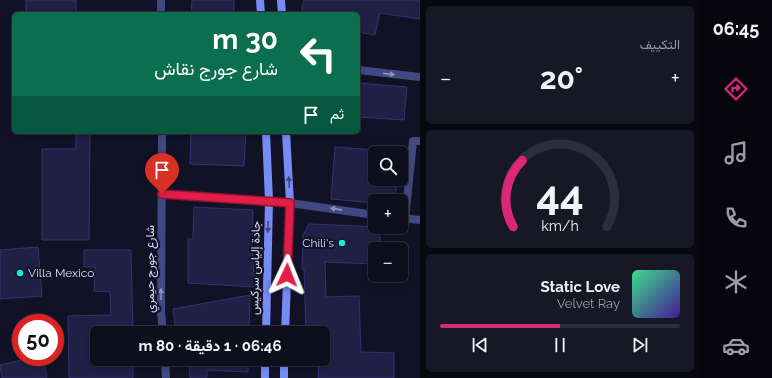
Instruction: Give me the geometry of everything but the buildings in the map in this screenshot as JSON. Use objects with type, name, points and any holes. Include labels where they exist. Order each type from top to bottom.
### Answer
[{"type":"main road","points":[[260,0],[261,12]]},
{"type":"main road","points":[[281,0],[282,12]]},
{"type":"main road","name":"جادة إلياس سركيس","points":[[266,134],[269,201],[266,326]]},
{"type":"main road","points":[[285,326],[290,203],[286,134]]},
{"type":"main road","points":[[264,378],[265,366]]},
{"type":"main road","points":[[284,366],[284,378]]},
{"type":"street","points":[[161,0],[161,12]]},
{"type":"street","points":[[360,70],[420,77]]},
{"type":"street","name":"شارع جورج حيمري","points":[[162,134],[161,312],[162,326]]},
{"type":"street","points":[[406,194],[414,141],[420,141]]},
{"type":"street","points":[[162,194],[290,203],[368,214]]},
{"type":"street","points":[[408,219],[420,220]]},
{"type":"street","points":[[165,366],[166,378]]},
{"type":"place","name":"Chili's","points":[[342,243]]},
{"type":"place","name":"Villa Mexico","points":[[20,273]]},
{"type":"route","points":[[162,194],[290,203],[287,275]]}]
